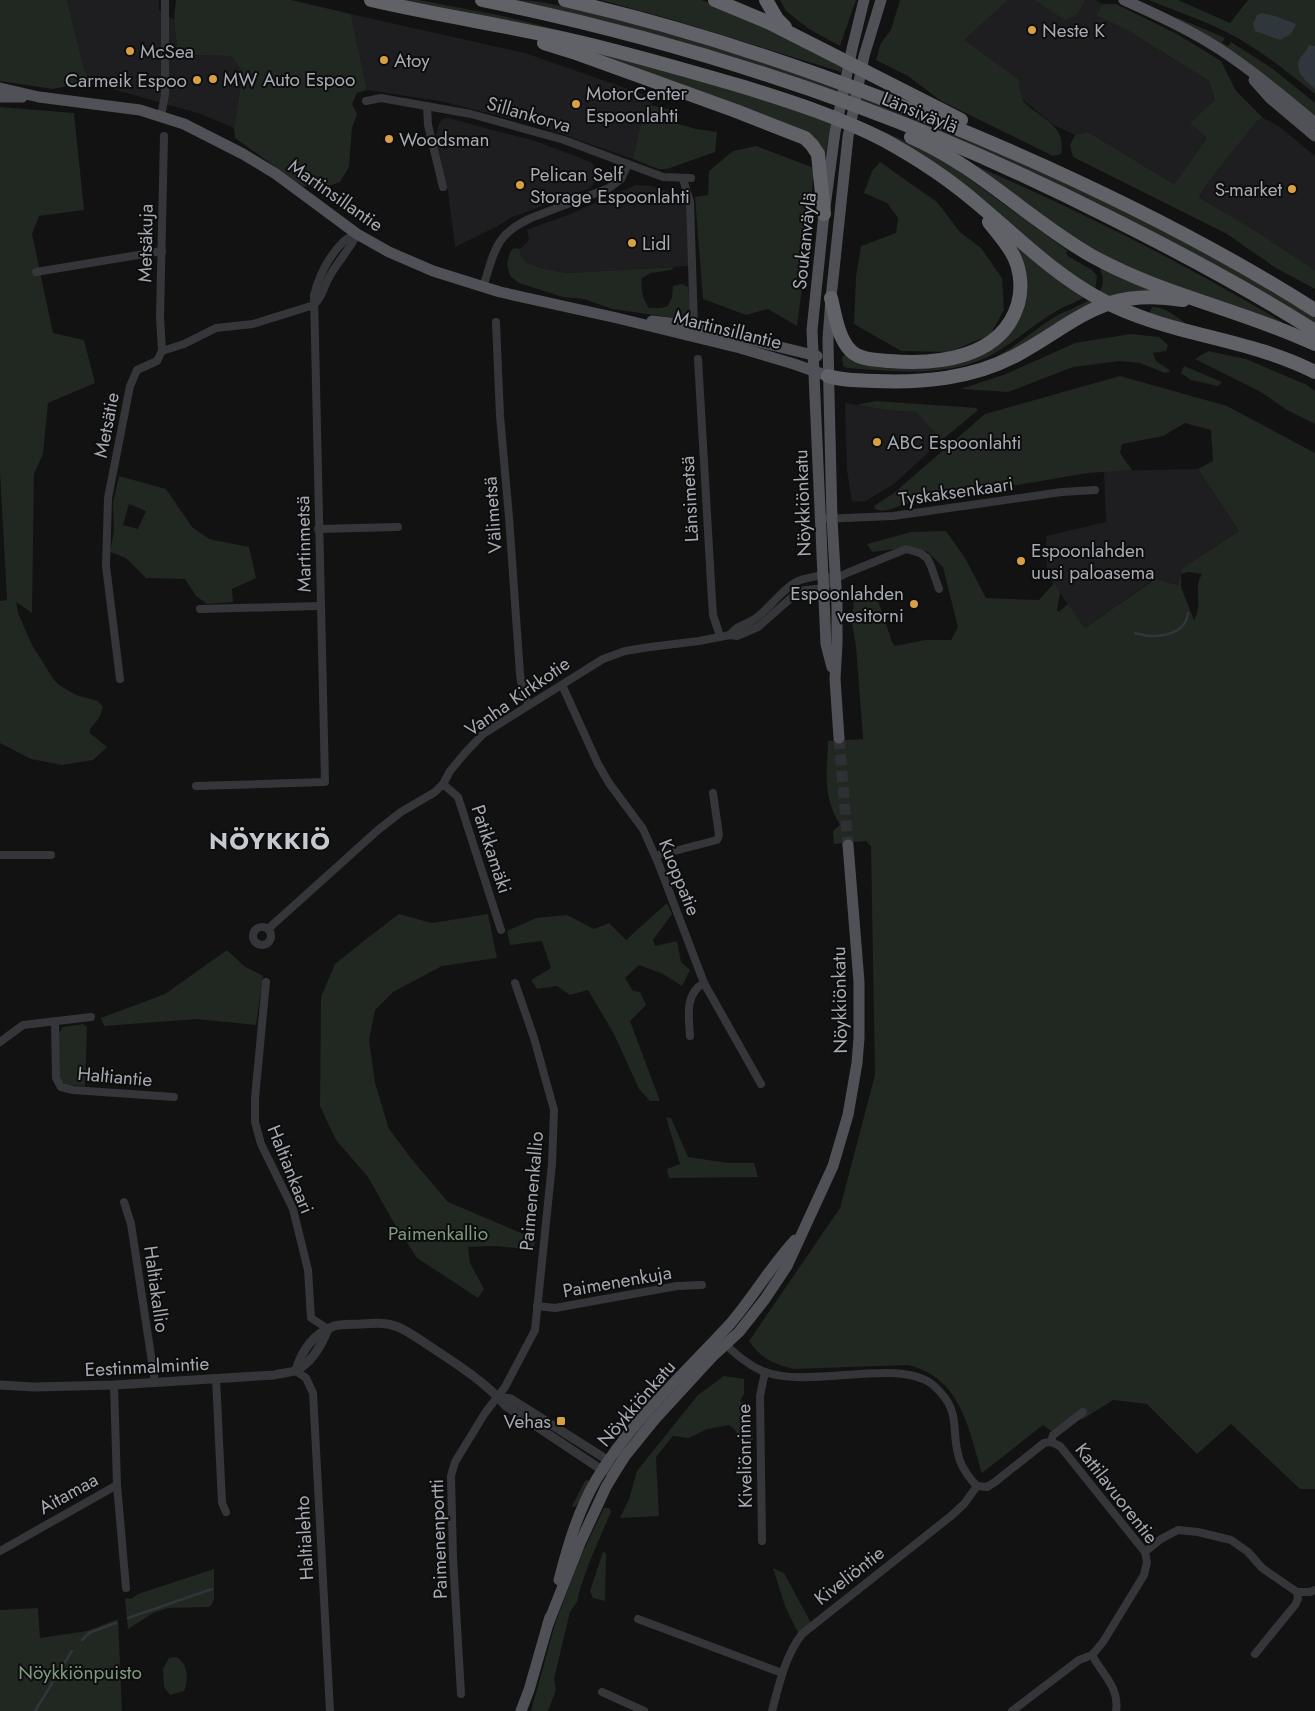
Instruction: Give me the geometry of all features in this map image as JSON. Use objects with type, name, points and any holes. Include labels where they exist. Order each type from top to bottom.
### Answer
[{"type":"highway","points":[[371,0],[579,42],[695,72],[787,100],[836,118],[871,134],[920,161],[952,183],[1040,258],[1100,299],[1142,318],[1262,350],[1315,372]]},
{"type":"highway","name":"Länsiväylä","points":[[482,0],[572,19],[765,75],[939,138],[1046,185],[1160,242],[1282,310],[1315,331]]},
{"type":"highway","name":"Länsiväylä","points":[[564,0],[695,35],[835,80],[944,122],[1061,173],[1173,228],[1315,310]]},
{"type":"highway","points":[[715,0],[800,38],[1061,173]]},
{"type":"highway","points":[[766,0],[777,19],[800,38]]},
{"type":"highway","points":[[481,23],[573,52],[805,138],[818,154],[824,214]]},
{"type":"highway","points":[[849,104],[886,126],[924,142],[950,157],[1042,224],[1093,256],[1150,283],[1272,326],[1315,344]]},
{"type":"highway","points":[[831,298],[840,331],[850,351],[864,357],[901,362],[952,359],[976,351],[997,337],[1012,318],[1020,297],[1020,282],[1016,260],[994,229],[966,201],[952,183]]},
{"type":"highway","points":[[828,376],[840,380],[882,381],[954,377],[974,373],[1014,356],[1077,316],[1096,307],[1123,299],[1141,297],[1206,304]]},
{"type":"main road","name":"Soukanväylä","points":[[812,355],[812,330],[835,132],[864,0]]},
{"type":"main road","name":"Soukanväylä","points":[[829,359],[831,298],[848,137],[864,56],[882,0]]},
{"type":"main road","points":[[1124,0],[1185,29],[1225,53],[1259,76],[1315,123]]},
{"type":"main road","points":[[1244,67],[1270,98],[1315,136]]},
{"type":"main road","name":"Martinsillantie","points":[[0,88],[39,97],[132,109],[184,124],[243,154],[276,174],[356,234],[416,264],[483,287],[740,348],[828,376]]},
{"type":"main road","name":"Martinsillantie","points":[[0,97],[39,97]]},
{"type":"main road","name":"Martinsillantie","points":[[617,318],[694,326],[829,359]]},
{"type":"main road","name":"Nöykkiönkatu","points":[[812,355],[827,519],[835,579],[837,644],[835,679],[839,738]]},
{"type":"main road","name":"Nöykkiönkatu","points":[[829,359],[827,519],[823,588],[826,644],[835,679]]},
{"type":"main road","name":"Nöykkiönkatu","points":[[521,1711],[548,1624],[570,1537],[581,1509],[605,1466],[648,1411],[721,1340],[738,1332],[765,1299],[787,1266],[823,1190],[841,1142],[858,1063],[860,1006],[848,846]]},
{"type":"main road","name":"Nöykkiönkatu","points":[[548,1624],[580,1542],[606,1486],[625,1456],[712,1357],[721,1340]]},
{"type":"street","points":[[161,116],[164,95],[165,0]]},
{"type":"street","name":"Sillankorva","points":[[366,101],[381,98],[471,114],[564,140],[663,177],[687,179],[690,202],[694,326]]},
{"type":"street","points":[[427,106],[428,125],[443,187]]},
{"type":"street","name":"Metsäkuja","points":[[162,351],[160,317],[164,136]]},
{"type":"street","points":[[483,287],[497,244],[506,233],[519,223],[609,188],[620,179],[628,164]]},
{"type":"street","name":"Martinmetsä","points":[[196,786],[325,782],[314,295],[321,274],[343,242],[356,234]]},
{"type":"street","points":[[36,272],[162,251]]},
{"type":"street","name":"Metsätie","points":[[120,679],[106,566],[108,498],[134,373],[157,361],[162,351],[184,344],[216,328],[254,324],[314,305]]},
{"type":"street","name":"Välimetsä","points":[[496,322],[500,416],[510,517],[520,674],[523,694],[529,705]]},
{"type":"street","name":"Länsimetsä","points":[[698,359],[713,614],[720,636]]},
{"type":"street","name":"Tyskaksenkaari","points":[[827,519],[893,516],[1062,492],[1095,490]]},
{"type":"street","points":[[318,529],[398,527]]},
{"type":"street","name":"Vanha Kirkkotie","points":[[268,929],[378,830],[401,812],[435,792],[483,734],[603,659],[625,651],[730,634],[737,636],[758,627],[799,591],[823,588],[835,579],[906,549],[920,553],[927,558],[939,589]]},
{"type":"street","points":[[823,575],[835,579]]},
{"type":"street","name":"Vanha Kirkkotie","points":[[730,634],[752,620],[790,586],[798,581],[823,575]]},
{"type":"street","points":[[200,609],[320,606]]},
{"type":"street","name":"Kuoppatie","points":[[562,685],[598,764],[609,783],[643,829],[704,983],[761,1084]]},
{"type":"street","name":"Patikkamäki","points":[[443,784],[458,797],[501,930]]},
{"type":"street","points":[[655,856],[717,840],[720,835],[713,793]]},
{"type":"street","points":[[0,855],[52,855]]},
{"type":"street","name":"Haltiankaari","points":[[266,982],[254,1122],[261,1144],[293,1209],[308,1270],[311,1318],[328,1329]]},
{"type":"street","points":[[690,1036],[689,1001],[696,987],[704,983]]},
{"type":"street","name":"Paimenenkallio","points":[[498,1397],[532,1338],[537,1324],[552,1164],[554,1110],[534,1038],[515,984]]},
{"type":"street","points":[[0,1042],[23,1025],[91,1017]]},
{"type":"street","name":"Haltiantie","points":[[55,1022],[56,1078],[61,1087],[73,1090],[174,1097]]},
{"type":"street","name":"Haltiakallio","points":[[124,1202],[131,1224],[155,1382]]},
{"type":"street","name":"Paimenenkuja","points":[[538,1306],[555,1308],[677,1286],[702,1285]]},
{"type":"street","points":[[296,1370],[299,1358],[316,1336],[328,1329],[336,1326],[381,1322],[400,1327],[465,1369],[506,1406],[615,1472]]},
{"type":"street","points":[[721,1340],[747,1362],[765,1372],[794,1378],[898,1373],[932,1384],[945,1397],[952,1409],[956,1424],[956,1438],[960,1461],[968,1476],[977,1486]]},
{"type":"street","name":"Eestinmalmintie","points":[[0,1385],[34,1387],[114,1385],[274,1375],[296,1370]]},
{"type":"street","name":"Haltialehto","points":[[296,1370],[306,1378],[313,1393],[330,1711]]},
{"type":"street","name":"Kiveliönrinne","points":[[762,1541],[760,1396],[765,1372]]},
{"type":"street","points":[[216,1378],[222,1503],[226,1512]]},
{"type":"street","name":"Aitamaa","points":[[0,1552],[37,1529],[117,1485],[114,1385]]},
{"type":"street","name":"Paimenenportti","points":[[461,1694],[450,1476],[455,1462],[485,1413],[498,1397]]},
{"type":"street","points":[[1051,1442],[1054,1436],[1083,1412]]},
{"type":"street","name":"Kattilavuorentie","points":[[977,1486],[987,1487],[1036,1448],[1044,1443],[1051,1442],[1060,1446],[1145,1552],[1147,1562],[1144,1575],[1103,1642],[1092,1655]]},
{"type":"street","points":[[117,1485],[126,1588]]},
{"type":"street","name":"Kiveliöntie","points":[[772,1711],[782,1673],[795,1644],[802,1634],[951,1516],[964,1504],[977,1486]]},
{"type":"street","points":[[1145,1552],[1161,1538],[1178,1530],[1198,1532],[1231,1540],[1248,1552],[1262,1568],[1297,1592],[1315,1590]]},
{"type":"street","points":[[1255,1654],[1296,1605],[1298,1599],[1297,1592]]},
{"type":"street","points":[[638,1619],[782,1673]]},
{"type":"street","points":[[1012,1711],[1079,1660],[1092,1655],[1116,1692],[1118,1704],[1116,1711]]},
{"type":"street","points":[[602,1692],[644,1711]]},
{"type":"shaded area","points":[[67,0],[159,0],[159,10],[174,20],[178,55],[231,56],[243,72],[234,128],[201,114],[91,83],[84,68]]},
{"type":"shaded area","points":[[1008,0],[1094,0],[1103,4],[1097,15],[1127,30],[1209,81],[1215,100],[1207,138],[1174,184],[1088,132],[1075,135],[1054,125],[1023,100],[963,40]]},
{"type":"shaded area","points":[[1262,13],[1296,24],[1291,34],[1280,40],[1255,31],[1253,24],[1257,15]]},
{"type":"shaded area","points":[[351,14],[525,53],[654,98],[640,126],[633,159],[536,125],[440,101],[367,90]]},
{"type":"shaded area","points":[[1309,45],[1315,46],[1315,89],[1308,83],[1298,67],[1300,58]]},
{"type":"shaded area","name":"Pelican Self Storage Espoonlahti","points":[[448,118],[535,141],[581,158],[592,163],[598,171],[599,177],[590,188],[510,218],[455,247],[448,192],[435,138],[442,119]]},
{"type":"shaded area","points":[[1263,118],[1280,127],[1315,156],[1315,270],[1256,231],[1199,199],[1209,181],[1257,121]]},
{"type":"shaded area","points":[[636,185],[652,186],[686,198],[689,266],[566,273],[527,263],[520,255],[520,249],[529,240],[527,230],[568,215]]},
{"type":"shaded area","points":[[845,403],[885,410],[916,412],[942,440],[894,484],[866,501],[852,502],[847,470]]},
{"type":"shaded area","points":[[1198,469],[1239,531],[1182,568],[1178,585],[1154,579],[1085,628],[1050,579],[1047,568],[1046,536],[1106,522],[1104,471]]},
{"type":"green space","points":[[0,0],[67,0],[84,68],[91,83],[53,89],[0,81]]},
{"type":"green space","points":[[176,0],[291,0],[351,14],[367,90],[357,93],[352,104],[357,114],[352,128],[349,167],[340,182],[323,188],[302,186],[235,138],[234,128],[243,72],[231,56],[178,55],[174,20]]},
{"type":"green space","points":[[396,0],[419,0],[503,16],[658,55],[799,98],[865,123],[933,154],[953,167],[1068,251],[1066,253],[1068,256],[1092,270],[1097,276],[1095,290],[1069,274],[972,193],[831,113]]},
{"type":"green space","points":[[515,0],[543,2],[585,11],[680,37],[812,78],[941,128],[1067,183],[1130,213],[1191,245],[1315,317],[1315,324],[1044,179],[622,27]]},
{"type":"green space","points":[[601,0],[701,0],[734,11],[843,65],[841,72],[674,20]]},
{"type":"green space","points":[[780,0],[856,0],[840,46],[809,29],[786,11]]},
{"type":"green space","points":[[900,0],[1008,0],[964,40],[1018,79],[1024,102],[1056,129],[1062,144],[1061,154],[1053,156],[941,101],[908,76],[876,60],[881,43],[891,30]]},
{"type":"green space","points":[[1034,0],[1085,0],[1077,15],[1065,20]]},
{"type":"green space","points":[[1149,0],[1178,0],[1230,23],[1248,0],[1315,0],[1315,94],[1245,42],[1203,21]]},
{"type":"green space","points":[[1103,4],[1116,4],[1177,34],[1221,61],[1236,91],[1263,118],[1257,121],[1209,181],[1199,198],[1256,231],[1315,270],[1315,289],[1276,268],[1227,234],[1073,157],[1070,145],[1075,135],[1088,132],[1174,184],[1207,138],[1190,123],[1215,100],[1209,81],[1127,30],[1096,15]]},
{"type":"green space","points":[[1176,17],[1225,38],[1222,43],[1228,46],[1231,42],[1273,69],[1315,103],[1315,119]]},
{"type":"green space","points":[[577,48],[705,82],[831,123],[825,158],[818,146]]},
{"type":"green space","points":[[650,105],[676,111],[672,122],[696,129],[717,132],[715,152],[667,169],[658,169],[633,159],[640,126]]},
{"type":"green space","points":[[0,107],[74,113],[84,210],[39,216],[32,234],[53,333],[84,340],[95,383],[48,403],[43,454],[34,474],[32,613],[16,602],[18,613],[32,645],[54,680],[76,695],[98,701],[103,707],[99,718],[90,729],[90,733],[107,747],[93,760],[62,765],[31,759],[0,743],[0,601],[7,600],[0,472]]},
{"type":"green space","points":[[756,146],[814,168],[806,260],[797,326],[768,309],[746,315],[703,299],[695,197],[708,195],[709,171],[733,151]]},
{"type":"green space","points":[[963,160],[1045,197],[1165,256],[1282,322],[1137,273],[1075,242]]},
{"type":"green space","points":[[880,162],[937,202],[960,232],[981,248],[1002,278],[1004,310],[990,335],[949,352],[901,351],[854,324],[856,277],[861,246],[896,233],[898,218],[887,203],[864,193],[872,171]]},
{"type":"green space","points":[[1009,240],[1086,296],[1046,317],[1002,349],[977,362],[949,369],[905,372],[847,368],[843,366],[842,356],[847,355],[947,364],[1018,319]]},
{"type":"green space","points":[[514,248],[520,249],[520,255],[527,263],[566,273],[674,267],[671,270],[651,273],[642,278],[643,297],[649,308],[668,306],[672,297],[673,286],[682,284],[688,287],[691,314],[689,317],[682,319],[612,309],[584,299],[563,297],[519,283],[510,276],[507,264],[510,252]]},
{"type":"green space","points":[[1100,267],[1160,293],[1135,293],[1089,307],[1003,357],[966,372],[914,379],[877,379],[845,376],[847,373],[923,375],[961,370],[979,364],[1005,352],[1053,318],[1091,299],[1101,288],[1103,281]]},
{"type":"green space","points":[[1152,307],[1161,308],[1169,312],[1184,322],[1183,325],[1149,315]]},
{"type":"green space","points":[[1131,334],[1159,337],[1168,345],[1166,351],[1153,353],[1156,361],[1171,371],[1165,373],[1140,363],[1120,361],[1073,367],[1008,392],[961,389],[1006,374],[1075,343]]},
{"type":"green space","points":[[1208,351],[1246,359],[1307,385],[1315,391],[1315,424],[1287,410],[1259,391],[1195,359]]},
{"type":"green space","points":[[1184,366],[1222,382],[1218,386],[1191,380],[1181,373]]},
{"type":"green space","points":[[1120,376],[1227,406],[1315,453],[1315,1489],[1300,1489],[1231,1424],[1197,1454],[1147,1404],[1113,1400],[1083,1419],[1067,1420],[1051,1431],[1043,1425],[982,1473],[960,1407],[940,1381],[926,1371],[908,1365],[794,1369],[768,1360],[749,1341],[840,1208],[875,1075],[871,846],[866,841],[834,844],[833,831],[840,825],[830,804],[827,784],[828,741],[863,739],[856,646],[852,624],[854,598],[876,594],[895,646],[925,640],[951,640],[958,627],[943,567],[928,552],[910,547],[872,552],[867,544],[911,532],[946,531],[965,558],[986,598],[1039,600],[1054,583],[1060,592],[1057,610],[1059,612],[1068,604],[1085,628],[1155,579],[1178,585],[1182,568],[1239,531],[1198,469],[1213,461],[1211,430],[1185,423],[1163,436],[1122,444],[1120,453],[1132,470],[1088,473],[904,504],[886,510],[875,509],[874,506],[894,493],[985,414]],"holes":[[[1189,572],[1202,574],[1198,585],[1198,608],[1194,620],[1181,587],[1181,574]]]},
{"type":"green space","points":[[876,401],[976,408],[978,410],[942,440],[916,412],[885,410],[856,405]]},
{"type":"green space","points":[[119,476],[166,489],[192,527],[209,539],[249,547],[256,578],[232,589],[233,602],[207,604],[196,596],[185,579],[146,578],[126,558],[110,552],[114,531],[113,503]],"holes":[[[129,504],[146,511],[138,529],[123,525]]]},
{"type":"green space","points":[[667,903],[672,914],[653,940],[655,946],[677,941],[681,962],[690,970],[682,986],[663,974],[639,965],[625,978],[633,991],[640,992],[646,1005],[630,1021],[660,1101],[650,1101],[639,1089],[614,1034],[588,990],[570,995],[557,986],[537,989],[531,980],[551,968],[542,941],[510,945],[507,931],[536,918],[567,915],[594,929],[609,923],[626,940]]},
{"type":"green space","name":"Paimenkallio","points":[[399,914],[432,923],[488,914],[497,958],[442,966],[393,992],[375,1010],[369,1040],[375,1083],[389,1129],[410,1157],[448,1202],[535,1239],[534,1250],[497,1246],[468,1247],[470,1263],[484,1289],[478,1298],[417,1258],[394,1223],[368,1177],[336,1140],[320,1106],[321,997],[335,964]]},
{"type":"green space","points":[[227,950],[244,966],[263,976],[256,1025],[197,1019],[104,1026],[101,1018],[165,994]]},
{"type":"green space","points":[[83,1024],[87,1027],[85,1086],[66,1085],[59,1078],[58,1035],[63,1027]]},
{"type":"green space","points":[[666,1117],[671,1118],[688,1157],[728,1163],[754,1163],[758,1177],[669,1178],[667,1169],[680,1164]]},
{"type":"green space","points":[[724,1376],[744,1379],[744,1394],[740,1401],[751,1406],[753,1440],[742,1440],[729,1425],[707,1429],[689,1438],[673,1436],[656,1457],[659,1516],[620,1518],[629,1499],[637,1471],[698,1395]]},
{"type":"green space","points":[[585,1481],[590,1481],[586,1492],[575,1507],[572,1506]]},
{"type":"green space","points":[[604,1508],[609,1508],[611,1511],[589,1563],[577,1602],[570,1612],[554,1679],[556,1690],[548,1711],[531,1711],[555,1624],[579,1560]]},
{"type":"green space","points":[[603,1552],[606,1553],[605,1601],[593,1598],[590,1591]]},
{"type":"green space","points":[[773,1568],[784,1573],[811,1623],[798,1633],[785,1606]]},
{"type":"green space","points":[[214,1569],[214,1599],[209,1607],[168,1608],[153,1613],[128,1629],[125,1598],[131,1599],[138,1594]]},
{"type":"green space","name":"Nöykkiönpuisto","points":[[38,1608],[40,1638],[87,1631],[118,1619],[122,1711],[0,1711],[0,1610]]},
{"type":"green space","points":[[176,1657],[185,1667],[187,1682],[184,1691],[170,1695],[164,1687],[163,1669],[169,1658]]},
{"type":"waterway","points":[[1135,633],[1151,636],[1168,634],[1181,627],[1186,621],[1188,613]]},
{"type":"waterway","points":[[128,1618],[212,1589]]},
{"type":"waterway","points":[[82,1640],[89,1633],[116,1623]]},
{"type":"waterway","points":[[35,1711],[72,1651]]},
{"type":"tunnel","points":[[839,738],[848,845]]},
{"type":"place","name":"Neste K","points":[[1032,30]]},
{"type":"place","name":"McSea","points":[[130,51]]},
{"type":"place","name":"Atoy","points":[[384,60]]},
{"type":"place","name":"MW Auto Espoo","points":[[213,79]]},
{"type":"place","name":"Carmeik Espoo","points":[[197,80]]},
{"type":"place","name":"MotorCenter Espoonlahti","points":[[576,104]]},
{"type":"place","name":"Woodsman","points":[[389,139]]},
{"type":"place","name":"Pelican Self Storage Espoonlahti","points":[[520,185]]},
{"type":"place","name":"S-market","points":[[1292,189]]},
{"type":"place","name":"Lidl","points":[[632,243]]},
{"type":"place","name":"ABC Espoonlahti","points":[[877,442]]},
{"type":"place","name":"Espoonlahden uusi paloasema","points":[[1021,561]]},
{"type":"place","name":"Espoonlahden vesitorni","points":[[914,604]]},
{"type":"place","name":"Vehas","points":[[561,1421]]},
{"type":"district","name":"NÖYKKIÖ","points":[[270,841]]}]
